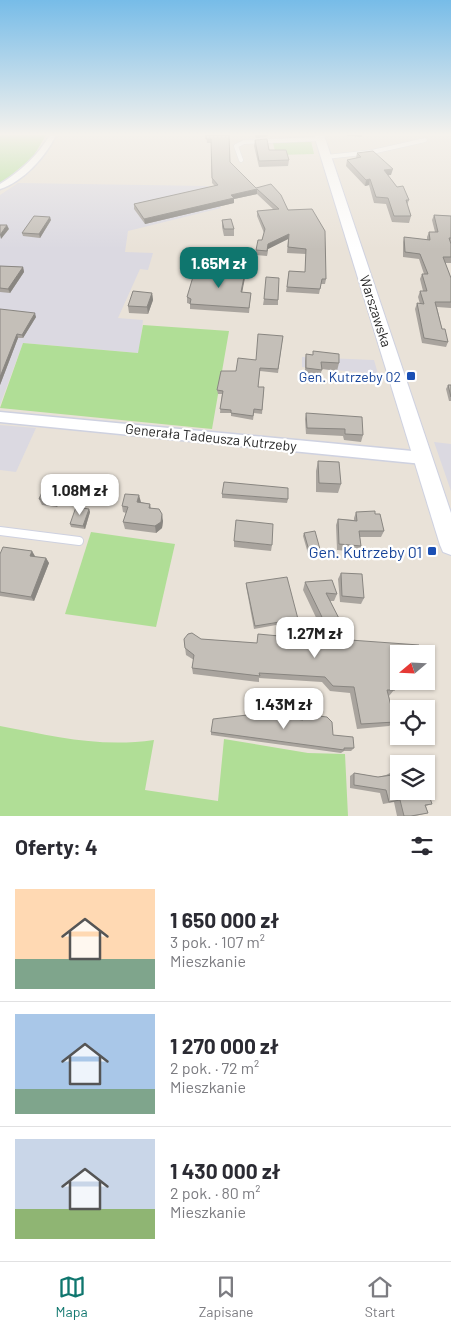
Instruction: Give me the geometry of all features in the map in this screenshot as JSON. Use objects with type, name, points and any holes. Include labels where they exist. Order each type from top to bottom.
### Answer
[{"type":"main road","name":"Warszawska","points":[[331,173],[451,545]]},
{"type":"street","points":[[0,188],[20,173]]},
{"type":"street","name":"Generała Tadeusza Kutrzeby","points":[[0,417],[423,458]]},
{"type":"lane","points":[[0,531],[79,541]]},
{"type":"shaded area","points":[[18,183],[208,186],[209,191],[221,208],[128,231],[125,252],[153,253],[148,270],[140,269],[118,318],[143,320],[139,353],[23,343],[0,405],[0,195]]},
{"type":"shaded area","points":[[302,357],[374,360],[378,374],[302,367]]},
{"type":"shaded area","points":[[0,425],[36,428],[16,472],[0,470]]},
{"type":"shaded area","points":[[434,442],[451,444],[451,491]]},
{"type":"green space","points":[[0,173],[14,173],[3,182],[0,182]]},
{"type":"green space","points":[[143,325],[229,331],[212,429],[0,408],[23,343],[138,353]]},
{"type":"green space","points":[[91,532],[175,544],[156,627],[65,614]]},
{"type":"green space","points":[[0,726],[95,742],[114,743],[154,740],[145,790],[218,801],[224,739],[308,753],[345,754],[348,816],[0,816]]},
{"type":"building","points":[[212,173],[241,173],[256,188],[271,184],[281,195],[288,210],[312,209],[325,231],[326,279],[322,279],[320,289],[287,287],[289,271],[305,272],[306,249],[288,247],[289,234],[268,244],[267,251],[256,250],[258,240],[262,240],[265,229],[257,211],[279,209],[257,189],[231,195],[234,198],[144,219],[134,204],[218,185],[212,178]]},
{"type":"building","points":[[359,173],[386,173],[397,187],[403,186],[409,200],[406,200],[411,216],[394,216],[388,198],[376,197],[370,179],[366,180]]},
{"type":"building","points":[[434,215],[451,216],[451,238],[449,238],[451,257],[443,257],[451,278],[451,302],[435,302],[442,329],[445,329],[448,342],[424,338],[417,303],[424,304],[420,291],[427,291],[422,274],[428,274],[420,254],[405,252],[404,237],[430,240],[429,232],[438,232]]},
{"type":"building","points":[[34,216],[50,217],[39,234],[22,233]]},
{"type":"building","points":[[231,219],[234,229],[224,229],[222,220]]},
{"type":"building","points":[[0,225],[7,225],[0,235]]},
{"type":"building","points":[[0,266],[23,267],[8,289],[0,288]]},
{"type":"building","points":[[195,270],[245,272],[241,292],[251,293],[249,308],[190,304],[191,299],[187,297]]},
{"type":"building","points":[[266,277],[279,278],[278,300],[264,299]]},
{"type":"building","points":[[133,291],[152,293],[147,307],[128,306]]},
{"type":"building","points":[[0,309],[35,313],[22,335],[17,334],[0,377]]},
{"type":"building","points":[[258,334],[283,336],[278,369],[260,368],[258,387],[264,387],[262,410],[254,409],[253,416],[231,413],[231,410],[220,409],[223,391],[217,390],[221,371],[236,371],[238,358],[256,360]]},
{"type":"building","points":[[313,351],[339,354],[339,363],[321,362],[322,370],[306,368],[306,354],[313,355]]},
{"type":"building","points":[[448,385],[451,385],[451,397]]},
{"type":"building","points":[[306,413],[362,417],[363,435],[345,434],[345,429],[307,428]]},
{"type":"building","points":[[318,461],[339,462],[341,484],[319,483]]},
{"type":"building","points":[[48,478],[78,481],[73,495],[57,493],[54,500],[39,499]]},
{"type":"building","points":[[224,482],[288,488],[288,499],[222,494]]},
{"type":"building","points":[[125,494],[139,495],[137,502],[150,504],[149,508],[159,509],[162,514],[161,522],[155,526],[123,522],[128,507],[122,506]]},
{"type":"building","points":[[76,507],[89,509],[83,526],[70,524]]},
{"type":"building","points":[[375,511],[375,514],[380,514],[384,531],[359,531],[361,546],[339,544],[338,519],[357,521],[356,512]]},
{"type":"building","points":[[236,520],[273,524],[272,545],[234,541]]},
{"type":"building","points":[[315,531],[321,553],[310,554],[304,533]]},
{"type":"building","points":[[3,547],[32,551],[30,556],[46,558],[31,597],[0,592],[0,554]]},
{"type":"building","points":[[341,573],[362,574],[364,598],[342,596]]},
{"type":"building","points":[[287,577],[298,619],[255,626],[246,583]]},
{"type":"building","points":[[332,580],[337,594],[326,593],[350,640],[419,645],[390,645],[390,690],[387,690],[390,702],[390,722],[361,724],[354,687],[333,686],[325,677],[259,673],[260,676],[192,668],[194,655],[185,648],[184,639],[188,634],[192,633],[201,639],[257,643],[258,634],[290,637],[290,642],[336,646],[305,582]]},
{"type":"building","points":[[273,712],[273,716],[303,720],[303,714],[327,717],[332,722],[333,735],[353,737],[354,748],[344,748],[344,750],[211,732],[213,719]]},
{"type":"building","points":[[354,773],[378,777],[390,775],[390,800],[400,800],[389,802],[386,790],[354,785]]},
{"type":"building","points":[[400,800],[431,800],[432,804],[425,805],[428,813],[404,816]]},
{"type":"place","name":"Gen. Kutrzeby 02","points":[[411,376]]},
{"type":"place","name":"Gen. Kutrzeby 01","points":[[432,551]]}]
